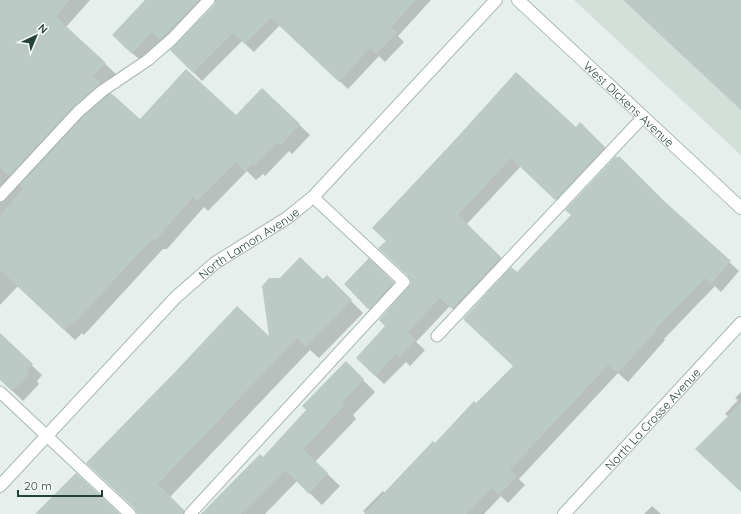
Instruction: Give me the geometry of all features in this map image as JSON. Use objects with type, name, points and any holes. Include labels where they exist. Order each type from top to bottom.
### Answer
[{"type":"street","name":"North Lamon Avenue","points":[[0,486],[176,297],[215,263],[287,218],[313,197],[496,0]]},
{"type":"street","name":"West Dickens Avenue","points":[[518,0],[741,208]]},
{"type":"street","name":"North La Crosse Avenue","points":[[564,514],[741,323]]},
{"type":"lane","points":[[0,196],[78,112],[102,91],[148,60],[172,39],[209,0]]},
{"type":"lane","points":[[438,336],[643,116]]},
{"type":"lane","points":[[190,514],[404,282],[313,197]]},
{"type":"lane","points":[[0,392],[130,514]]},
{"type":"shaded area","points":[[574,0],[741,0],[741,155]]},
{"type":"building","points":[[0,0],[70,0],[56,17],[106,63],[93,76],[101,83],[73,107],[9,176],[0,167]]},
{"type":"building","points":[[145,0],[199,0],[160,40],[152,32],[132,54],[112,35]]},
{"type":"building","points":[[216,0],[416,0],[391,27],[397,33],[376,54],[370,48],[339,82],[271,18],[245,44],[233,33],[193,73],[170,50],[214,5]]},
{"type":"building","points":[[623,0],[741,0],[741,110]]},
{"type":"building","points":[[186,69],[236,115],[262,88],[300,124],[281,145],[278,142],[254,166],[252,164],[245,171],[236,162],[197,201],[193,197],[157,239],[152,239],[73,325],[71,323],[64,330],[0,270],[0,215],[23,189],[20,185],[83,117],[111,93],[140,119]]},
{"type":"building","points":[[516,72],[576,127],[580,122],[605,147],[555,200],[511,158],[458,215],[501,257],[452,309],[440,298],[408,332],[416,340],[400,357],[396,354],[375,376],[356,358],[385,326],[379,320],[411,283],[409,277],[378,248],[386,241],[372,228]]},
{"type":"building","points":[[616,156],[617,158],[619,156],[663,200],[731,261],[711,284],[705,278],[656,329],[657,330],[618,373],[608,365],[510,470],[517,476],[499,495],[491,488],[467,514],[364,514],[433,441],[435,443],[474,401],[476,403],[513,366],[463,319],[511,267],[517,272],[571,215],[565,210]]},
{"type":"building","points":[[300,257],[323,279],[327,275],[352,300],[306,347],[297,338],[158,484],[184,510],[183,514],[137,514],[135,509],[86,463],[237,306],[269,336],[262,286],[269,278],[280,278]]},
{"type":"building","points":[[369,258],[394,282],[369,310],[344,284]]},
{"type":"building","points":[[0,333],[33,364],[27,370],[30,373],[12,391],[0,380]]},
{"type":"building","points":[[346,361],[364,379],[341,403],[344,406],[303,449],[328,473],[309,494],[285,470],[241,514],[201,514],[260,454],[263,457],[306,410],[302,406]]},
{"type":"building","points":[[741,403],[741,492],[695,449]]},
{"type":"building","points":[[76,473],[120,514],[35,514]]}]
